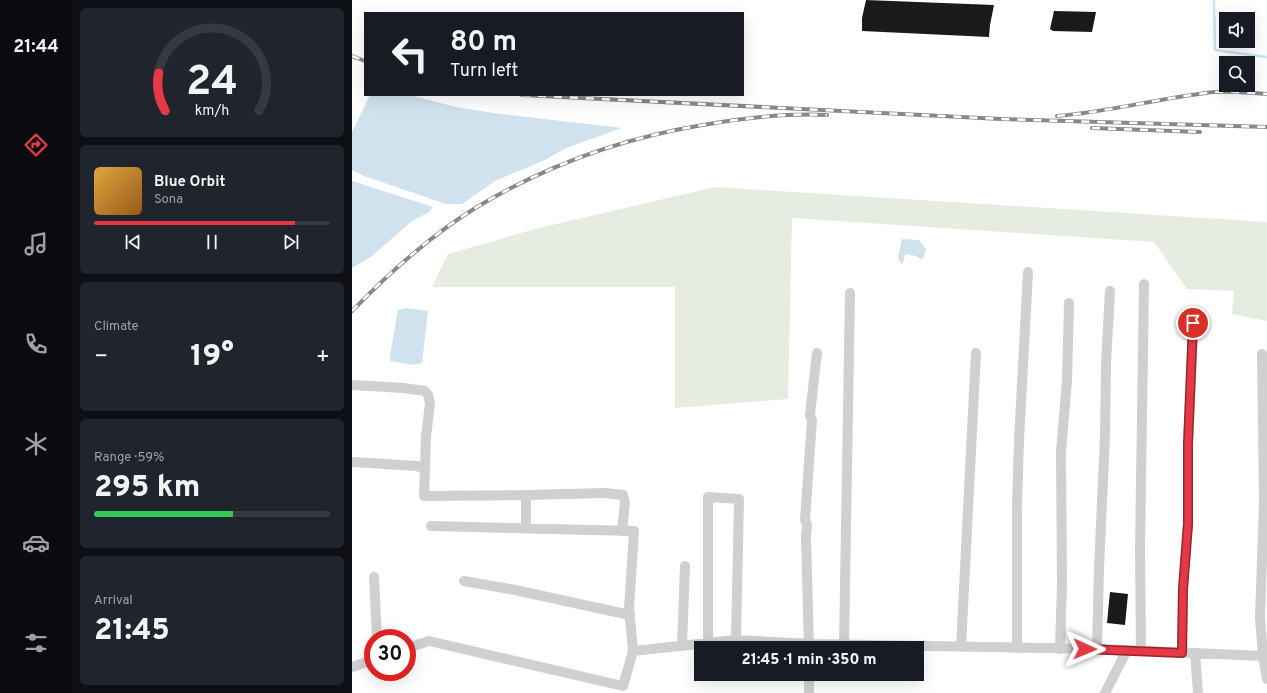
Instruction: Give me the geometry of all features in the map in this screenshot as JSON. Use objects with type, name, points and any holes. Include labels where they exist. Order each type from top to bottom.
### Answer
[{"type":"street","points":[[1017,648],[1017,505],[1028,272]]},
{"type":"street","points":[[1140,651],[1144,284]]},
{"type":"street","points":[[1097,649],[1105,436],[1106,364],[1110,291]]},
{"type":"street","points":[[844,641],[850,294]]},
{"type":"street","points":[[1060,649],[1062,583],[1061,451],[1067,381],[1070,303]]},
{"type":"street","points":[[1182,653],[1183,589],[1188,524],[1188,444],[1194,311]]},
{"type":"street","points":[[809,641],[807,525],[805,520],[812,420],[810,414],[817,353]]},
{"type":"street","points":[[961,647],[976,353]]},
{"type":"street","points":[[1262,354],[1264,502],[1260,618],[1267,679]]},
{"type":"street","points":[[352,385],[403,388],[425,391],[428,395],[430,404],[426,436],[424,496],[604,493],[623,495],[626,502],[622,531]]},
{"type":"street","points":[[352,462],[416,466],[425,469]]},
{"type":"street","points":[[526,495],[526,528]]},
{"type":"street","points":[[708,639],[708,497],[739,499],[736,636]]},
{"type":"street","points":[[416,645],[429,641],[623,686],[633,651],[629,608],[634,531],[431,526]]},
{"type":"street","points":[[682,646],[685,566]]},
{"type":"street","points":[[374,577],[377,629]]},
{"type":"street","points":[[464,581],[514,590],[630,615]]},
{"type":"street","points":[[633,651],[682,646],[708,639],[736,636],[772,641]]},
{"type":"street","points":[[924,646],[1097,649],[1265,656]]},
{"type":"street","points":[[1105,693],[1127,650]]},
{"type":"street","points":[[1195,653],[1198,693]]},
{"type":"street","points":[[352,667],[364,663]]},
{"type":"street","points":[[808,693],[809,681]]},
{"type":"shaded area","points":[[715,187],[1267,222],[1267,321],[1232,314],[1234,291],[1187,289],[1154,242],[792,218],[788,399],[675,408],[675,287],[432,287],[448,254],[535,229]]},
{"type":"water","points":[[370,96],[414,96],[456,107],[494,113],[622,128],[566,148],[545,160],[495,181],[462,204],[446,204],[364,176],[352,170],[352,132]]},
{"type":"water","points":[[352,181],[433,207],[429,212],[412,221],[372,256],[352,268]]},
{"type":"water","points":[[902,239],[919,240],[926,249],[924,257],[921,259],[916,256],[906,254],[903,264],[901,263],[898,258]]},
{"type":"water","points":[[406,308],[428,311],[422,363],[413,365],[390,361],[398,310]]},
{"type":"building","points":[[866,0],[994,5],[989,37],[862,31],[862,18]]},
{"type":"building","points":[[1054,11],[1096,12],[1092,32],[1053,31],[1050,29]]},
{"type":"building","points":[[1110,592],[1128,594],[1125,625],[1107,623]]},
{"type":"waterway","points":[[1214,0],[1215,50],[1267,57]]},
{"type":"railway","points":[[352,56],[364,61]]},
{"type":"railway","points":[[1057,116],[1094,112],[1214,92],[1267,94]]},
{"type":"railway","points":[[542,96],[1001,119],[1267,127]]},
{"type":"railway","points":[[352,311],[411,255],[460,218],[504,192],[558,166],[586,155],[644,137],[718,122],[749,118],[827,115]]},
{"type":"railway","points":[[1092,128],[1200,132]]},
{"type":"route","points":[[1085,649],[1182,653],[1183,589],[1188,524],[1188,444],[1193,323]]}]
